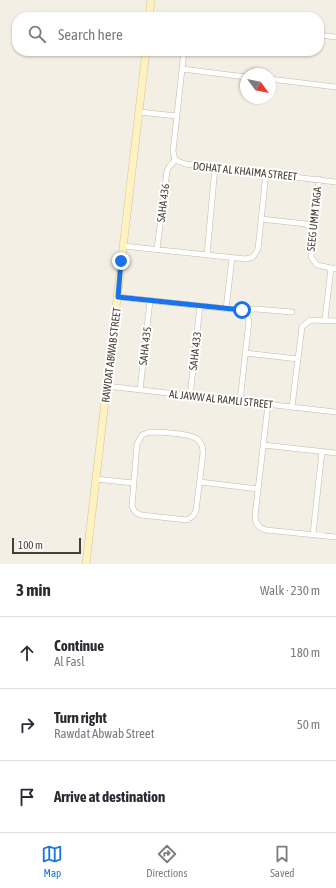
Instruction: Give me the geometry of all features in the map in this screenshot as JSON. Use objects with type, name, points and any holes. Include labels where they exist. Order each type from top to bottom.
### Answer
[{"type":"street","points":[[150,12],[151,0]]},
{"type":"street","points":[[324,36],[336,37]]},
{"type":"street","name":"RAWDAT ABWAB STREET","points":[[86,564],[145,56]]},
{"type":"street","points":[[175,160],[173,151],[183,56]]},
{"type":"street","points":[[182,69],[240,76]]},
{"type":"street","points":[[276,80],[336,87]]},
{"type":"street","points":[[139,112],[177,116]]},
{"type":"street","name":"DOHAT AL KHAIMA STREET","points":[[175,160],[185,164],[336,182]]},
{"type":"street","name":"SAHA 436","points":[[157,249],[168,169],[175,160]]},
{"type":"street","points":[[207,255],[215,167]]},
{"type":"street","points":[[123,246],[232,258],[246,259],[255,256],[258,249],[266,173]]},
{"type":"street","name":"SEEG UMM TAGA","points":[[319,179],[310,253],[312,260],[317,265],[333,268],[325,319]]},
{"type":"street","points":[[261,219],[306,224],[313,230]]},
{"type":"street","points":[[306,224],[314,219]]},
{"type":"street","points":[[226,309],[232,258]]},
{"type":"street","points":[[118,297],[226,309],[256,309],[292,312]]},
{"type":"street","name":"SAHA 435","points":[[140,390],[150,301]]},
{"type":"street","name":"SAHA 433","points":[[190,396],[200,306]]},
{"type":"street","points":[[240,401],[249,321],[245,310]]},
{"type":"street","points":[[292,407],[301,330],[304,324],[310,320],[325,319],[336,321]]},
{"type":"street","points":[[245,353],[298,359]]},
{"type":"street","name":"AL JAWW AL RAMLI STREET","points":[[106,386],[336,412]]},
{"type":"street","points":[[268,404],[255,516],[259,526],[268,531],[336,537]]},
{"type":"street","points":[[149,432],[191,436],[198,439],[203,449],[200,482],[196,510],[190,518],[184,520],[138,514],[133,510],[131,503],[133,484],[138,441],[142,435],[149,432]]},
{"type":"street","points":[[263,444],[336,452]]},
{"type":"street","points":[[313,534],[322,451]]},
{"type":"street","points":[[96,480],[133,484]]},
{"type":"street","points":[[200,482],[258,490]]},
{"type":"route","points":[[121,261],[118,297],[242,310]]}]
